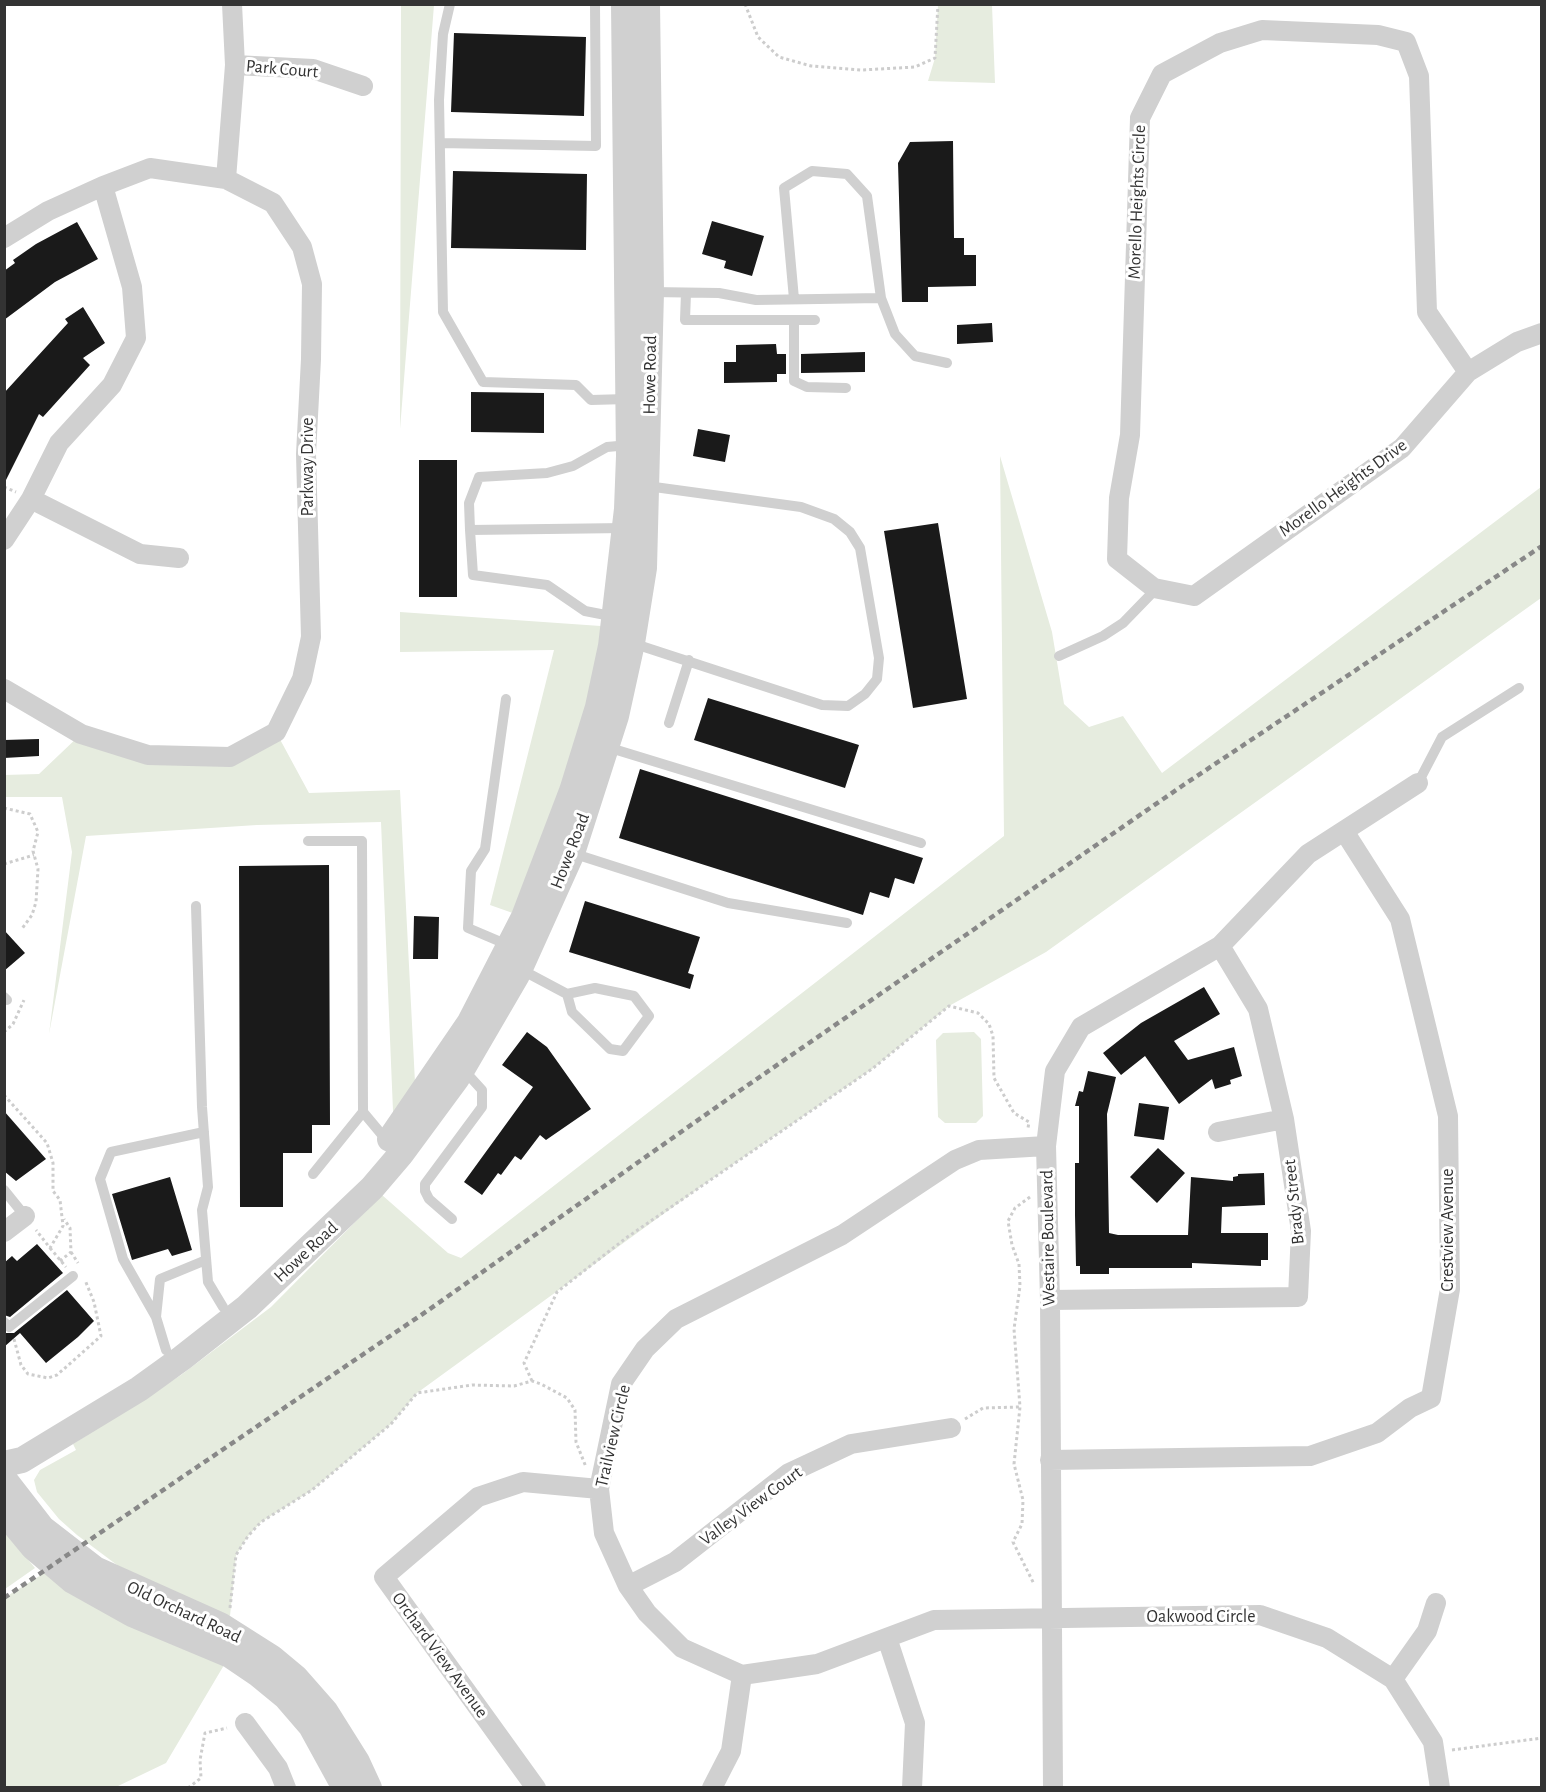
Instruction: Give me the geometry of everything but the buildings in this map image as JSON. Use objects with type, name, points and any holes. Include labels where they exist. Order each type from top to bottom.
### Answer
[{"type":"street","points":[[226,179],[235,65],[232,4]]},
{"type":"street","name":"Howe Road","points":[[4,1456],[14,1446],[166,1350],[223,1306],[325,1214],[388,1142],[470,1022],[524,917],[573,792],[598,708],[616,617],[625,528],[629,445],[624,4]]},
{"type":"street","name":"Howe Road","points":[[4,1464],[22,1460],[138,1389],[247,1307],[372,1188],[401,1154],[462,1068],[520,969],[572,853],[607,747],[632,643],[644,568],[651,292],[647,4]]},
{"type":"street","name":"Morello Heights Circle","points":[[1194,596],[1156,589],[1117,559],[1119,498],[1130,435],[1140,118],[1162,75],[1220,43],[1262,30],[1378,35],[1406,42],[1419,76],[1427,312],[1468,372]]},
{"type":"street","name":"Park Court","points":[[235,65],[313,69],[363,86]]},
{"type":"street","name":"Parkway Drive","points":[[4,238],[48,211],[150,168],[226,179],[273,203],[302,248],[312,285],[306,454],[311,637],[302,679],[276,732],[230,757],[148,755],[81,734],[4,689]]},
{"type":"street","points":[[4,540],[31,499],[59,442],[112,384],[136,338],[132,287],[103,186]]},
{"type":"street","name":"Morello Heights Drive","points":[[1194,596],[1402,448],[1468,372],[1517,342],[1542,333]]},
{"type":"street","points":[[31,499],[140,554],[179,558]]},
{"type":"street","name":"Westaire Boulevard","points":[[1053,1788],[1050,1300],[1046,1146],[1055,1071],[1082,1028],[1220,946],[1308,854],[1418,783]]},
{"type":"street","name":"Crestview Avenue","points":[[1050,1460],[1310,1456],[1377,1433],[1410,1408],[1431,1398],[1450,1289],[1448,1116],[1400,919],[1344,831]]},
{"type":"street","name":"Brady Street","points":[[1050,1300],[1298,1297],[1301,1231],[1284,1119],[1258,1009],[1220,946]]},
{"type":"street","points":[[1218,1132],[1284,1119]]},
{"type":"street","name":"Trailview Circle","points":[[742,1675],[682,1648],[647,1613],[628,1586],[604,1533],[598,1489],[621,1384],[645,1349],[676,1319],[842,1235],[955,1160],[979,1150],[1046,1146]]},
{"type":"street","points":[[4,1232],[25,1216]]},
{"type":"street","name":"Valley View Court","points":[[628,1586],[675,1562],[789,1473],[851,1444],[951,1428]]},
{"type":"street","name":"Old Orchard Road","points":[[4,1479],[42,1528],[95,1569],[229,1631],[272,1658],[326,1711],[357,1762],[369,1788]]},
{"type":"street","name":"Orchard View Avenue","points":[[536,1788],[384,1577],[478,1497],[523,1482],[598,1489]]},
{"type":"street","name":"Old Orchard Road","points":[[4,1512],[33,1547],[73,1581],[132,1614],[230,1655],[258,1674],[286,1697],[310,1726],[345,1788]]},
{"type":"street","points":[[1394,1679],[1427,1631],[1436,1603]]},
{"type":"street","name":"Oakwood Circle","points":[[1052,1618],[1260,1615],[1327,1638],[1394,1679],[1433,1742],[1440,1788]]},
{"type":"street","points":[[712,1788],[731,1751],[742,1675],[817,1664],[934,1620],[1052,1618]]},
{"type":"street","points":[[887,1638],[915,1723],[912,1788]]},
{"type":"street","points":[[245,1723],[278,1768],[286,1788]]},
{"type":"lane","points":[[450,4],[443,34],[440,143],[443,312],[483,382],[576,385],[591,400],[629,399]]},
{"type":"lane","points":[[440,143],[596,146],[595,4]]},
{"type":"lane","points":[[794,299],[784,188],[812,171],[847,174],[867,195],[881,298],[895,334],[915,356],[947,363]]},
{"type":"lane","points":[[651,292],[718,293],[756,300],[881,298]]},
{"type":"lane","points":[[686,293],[685,320],[815,320]]},
{"type":"lane","points":[[794,320],[794,381],[807,387],[846,388]]},
{"type":"lane","points":[[616,617],[585,611],[547,585],[473,575],[469,503],[479,477],[547,473],[573,466],[607,447],[629,445]]},
{"type":"lane","points":[[632,643],[822,705],[848,706],[865,694],[877,679],[879,658],[860,548],[850,532],[834,519],[801,507],[647,486]]},
{"type":"lane","points":[[470,530],[625,528]]},
{"type":"lane","points":[[1059,656],[1103,636],[1124,623],[1156,589]]},
{"type":"lane","points":[[669,723],[689,660]]},
{"type":"lane","points":[[1418,783],[1442,737],[1518,688]]},
{"type":"lane","points":[[506,699],[485,849],[471,871],[468,928],[508,945]]},
{"type":"lane","points":[[607,747],[921,843]]},
{"type":"lane","points":[[308,841],[362,841],[363,1112],[313,1174]]},
{"type":"lane","points":[[572,853],[728,903],[847,923]]},
{"type":"lane","points":[[196,906],[208,1187],[202,1210],[208,1282],[223,1306]]},
{"type":"lane","points":[[520,969],[567,994],[595,988],[634,996],[649,1016],[623,1051],[610,1049],[573,1012],[567,994]]},
{"type":"lane","points":[[452,1219],[429,1199],[425,1191],[425,1184],[482,1107],[482,1090],[462,1068]]},
{"type":"lane","points":[[363,1112],[388,1142]]},
{"type":"lane","points":[[166,1350],[156,1317],[123,1259],[100,1179],[111,1152],[204,1132]]},
{"type":"lane","points":[[4,1190],[25,1216]]},
{"type":"lane","points":[[156,1317],[160,1279],[206,1260]]},
{"type":"lane","points":[[7,1325],[73,1276]]},
{"type":"path","points":[[745,4],[758,37],[779,57],[811,66],[861,70],[915,67],[935,58],[938,4]]},
{"type":"path","points":[[4,808],[30,814],[36,822],[38,832],[34,855],[38,869],[36,902],[32,915],[21,930]]},
{"type":"path","points":[[4,864],[34,855]]},
{"type":"path","points":[[4,1032],[14,1024],[24,1000]]},
{"type":"path","points":[[598,1489],[576,1442],[575,1410],[567,1398],[532,1381],[524,1363],[557,1292],[626,1238],[872,1070],[949,1006],[978,1012],[989,1024],[993,1036],[994,1078],[1014,1113],[1029,1122],[1026,1148]]},
{"type":"path","points":[[4,1095],[47,1143],[53,1163],[53,1191],[60,1200],[63,1218],[63,1226],[50,1248]]},
{"type":"path","points":[[1030,1187],[1030,1197],[1015,1208],[1008,1221],[1012,1245],[1019,1264],[1020,1286],[1014,1329],[1020,1407],[1014,1464],[1023,1500],[1022,1524],[1013,1542],[1037,1589]]},
{"type":"path","points":[[25,1216],[73,1276]]},
{"type":"path","points":[[7,1325],[17,1344],[21,1365],[28,1374],[37,1378],[57,1375],[101,1336],[94,1302],[71,1252],[70,1228],[63,1218]]},
{"type":"path","points":[[60,1261],[71,1252]]},
{"type":"path","points":[[229,1631],[236,1555],[249,1536],[261,1522],[312,1490],[391,1424],[417,1393],[472,1385],[514,1386],[532,1381]]},
{"type":"path","points":[[951,1428],[983,1408],[1020,1407]]},
{"type":"path","points":[[188,1788],[201,1778],[200,1760],[205,1733],[245,1723]]},
{"type":"path","points":[[1452,1750],[1542,1738]]},
{"type":"shaded area","points":[[401,5],[434,5],[400,429]]},
{"type":"shaded area","points":[[938,5],[992,5],[995,83],[928,81],[935,58]]},
{"type":"shaded area","points":[[1000,456],[1052,632],[1064,704],[1089,727],[1123,716],[1162,773],[1541,487],[1541,598],[1046,952],[949,1006],[872,1069],[706,1183],[417,1393],[391,1424],[312,1490],[261,1522],[248,1536],[236,1555],[230,1616],[121,1568],[77,1535],[59,1519],[37,1492],[34,1480],[40,1470],[76,1450],[73,1444],[181,1375],[271,1307],[382,1195],[448,1253],[461,1258],[1004,836]]},
{"type":"shaded area","points":[[400,612],[615,627],[524,917],[490,905],[554,650],[400,652]]},
{"type":"shaded area","points":[[276,732],[309,793],[400,790],[416,1102],[394,1135],[381,822],[257,825],[86,836],[49,1034],[72,852],[62,797],[5,797],[4,775],[39,774],[81,734],[148,755],[230,757]]},
{"type":"shaded area","points":[[974,1032],[981,1039],[983,1116],[976,1123],[945,1123],[938,1117],[936,1040],[943,1033]]},
{"type":"shaded area","points":[[4,1530],[35,1568],[5,1589],[4,1589]]},
{"type":"shaded area","points":[[54,1567],[230,1655],[166,1763],[116,1787],[5,1787],[4,1598]]},
{"type":"railway","points":[[4,1598],[427,1311],[735,1094],[1182,786],[1542,546]]}]
